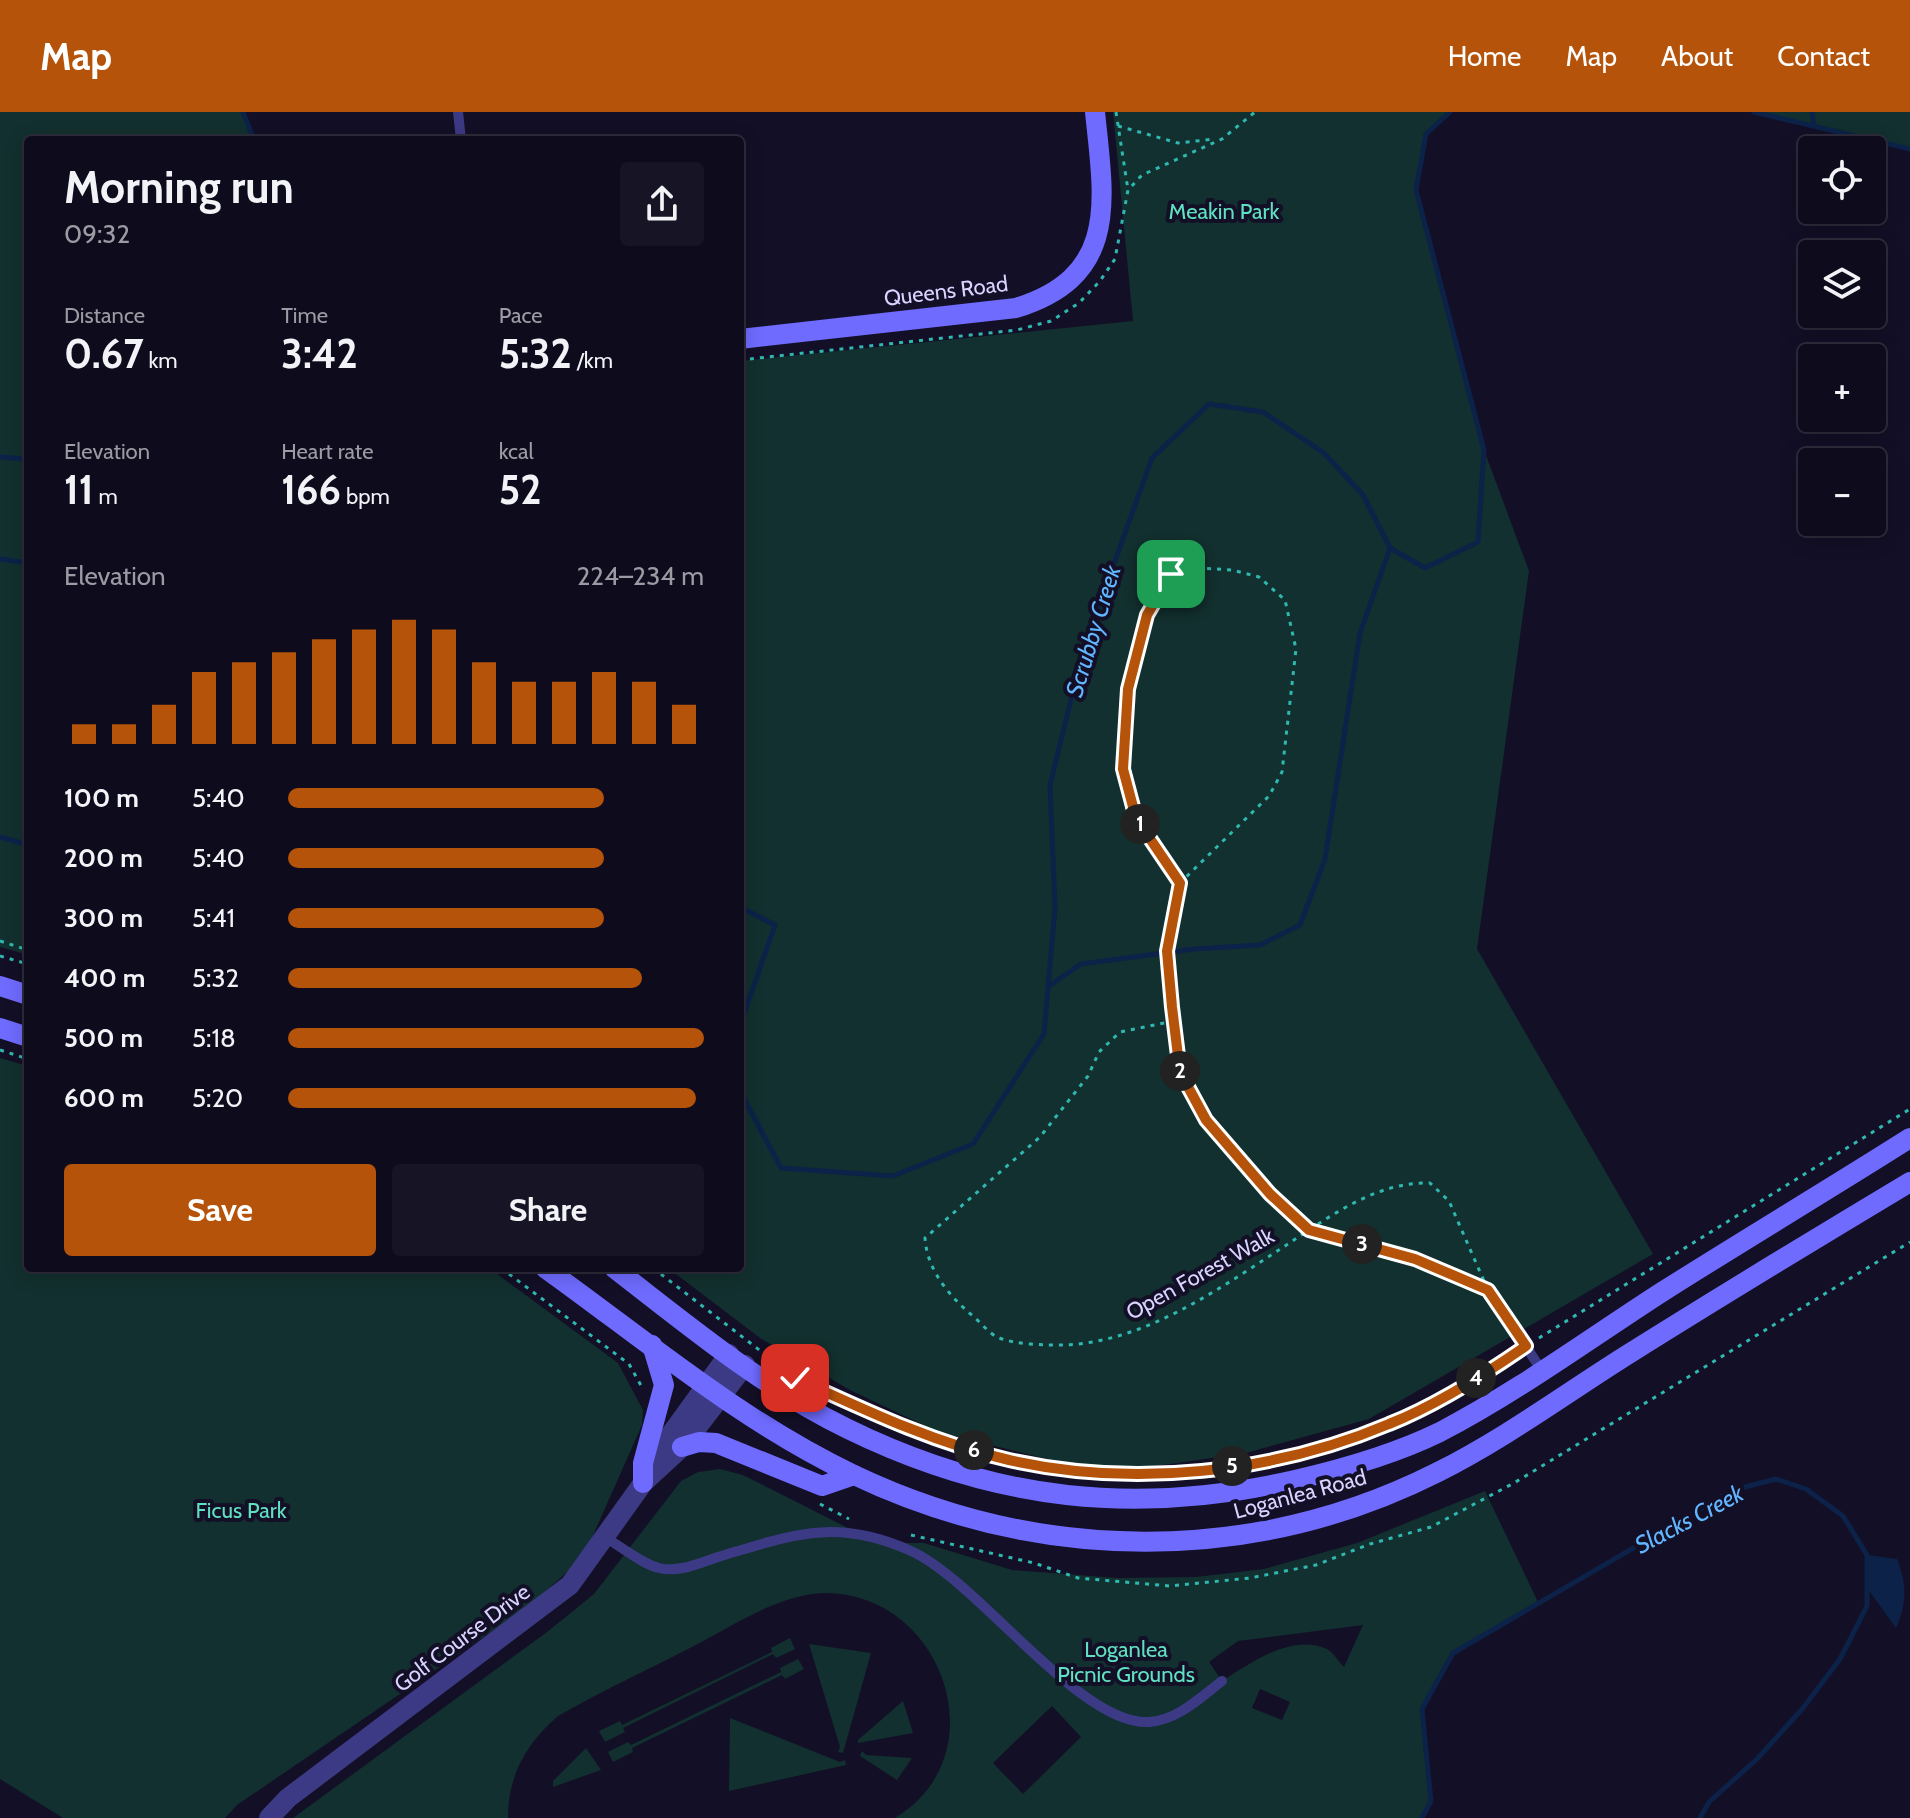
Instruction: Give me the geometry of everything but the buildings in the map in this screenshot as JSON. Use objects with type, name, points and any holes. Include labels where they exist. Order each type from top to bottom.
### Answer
[{"type":"main road","name":"Queens Road","points":[[744,339],[1016,308],[1043,300],[1065,285],[1086,263],[1096,245],[1103,219],[1103,187],[1095,112]]},
{"type":"main road","points":[[0,983],[24,981]]},
{"type":"main road","points":[[0,983],[24,993]]},
{"type":"main road","points":[[0,1028],[24,1036]]},
{"type":"main road","name":"Loganlea Road","points":[[619,1272],[737,1360],[845,1428],[933,1466],[1006,1486],[1083,1498],[1162,1501],[1247,1491],[1325,1473],[1438,1433],[1542,1371],[1910,1138]]},
{"type":"main road","name":"Loganlea Road","points":[[551,1272],[784,1437],[854,1475],[923,1504],[990,1523],[1083,1541],[1180,1544],[1301,1523],[1389,1495],[1482,1448],[1684,1319],[1910,1182]]},
{"type":"main road","points":[[649,1476],[643,1463],[664,1385],[652,1345]]},
{"type":"main road","points":[[682,1447],[699,1442],[716,1443],[822,1486],[854,1475]]},
{"type":"street","name":"Golf Course Drive","points":[[649,1476],[682,1447],[715,1390],[737,1360]]},
{"type":"street","name":"Golf Course Drive","points":[[269,1818],[288,1798],[570,1585],[649,1476],[663,1445],[715,1390]]},
{"type":"lane","points":[[458,112],[461,136]]},
{"type":"lane","points":[[1501,1308],[1542,1371]]},
{"type":"lane","points":[[606,1538],[658,1568],[681,1568],[797,1533],[833,1529],[864,1535],[913,1551],[947,1574],[1090,1700],[1129,1719],[1149,1722],[1176,1715],[1222,1681]]},
{"type":"path","points":[[744,360],[1017,330],[1051,321],[1079,303],[1115,259],[1128,190],[1116,112]]},
{"type":"path","points":[[1128,190],[1142,175],[1222,139],[1255,112]]},
{"type":"path","points":[[1118,126],[1178,143],[1222,139]]},
{"type":"path","points":[[1180,883],[1136,818],[1129,794],[1123,769],[1128,689],[1147,615],[1171,574],[1198,568],[1232,570],[1259,577],[1285,600],[1296,649],[1282,772],[1269,796],[1180,883],[1167,951],[1180,1072],[1206,1120],[1270,1194],[1309,1230],[1415,1259],[1488,1290]]},
{"type":"path","points":[[0,941],[24,949]]},
{"type":"path","points":[[0,956],[24,963]]},
{"type":"path","name":"Open Forest Walk","points":[[1174,1021],[1120,1032],[1099,1052],[1088,1076],[1040,1137],[925,1238],[926,1260],[957,1303],[997,1337],[1048,1345],[1097,1343],[1141,1329],[1169,1315],[1241,1275],[1309,1230]]},
{"type":"path","points":[[0,1050],[24,1058]]},
{"type":"path","points":[[658,1272],[795,1378],[938,1440],[1009,1460],[1074,1471],[1161,1474],[1237,1465],[1340,1442],[1391,1424],[1491,1370],[1910,1109]]},
{"type":"path","points":[[1309,1230],[1375,1193],[1408,1182],[1430,1183],[1449,1201],[1488,1290],[1501,1308]]},
{"type":"path","points":[[506,1272],[629,1364],[645,1397],[661,1399]]},
{"type":"green space","points":[[0,112],[243,112],[252,136],[24,136],[24,954],[0,947]]},
{"type":"green space","name":"Meakin Park","points":[[1113,112],[1450,112],[1426,134],[1416,190],[1484,450],[1529,571],[1477,949],[1653,1254],[1369,1419],[1246,1453],[1143,1468],[1071,1465],[938,1432],[850,1390],[760,1338],[673,1272],[744,1272],[744,361],[1133,321]]},
{"type":"green space","points":[[1754,112],[1910,112],[1910,149],[1886,143],[1886,136],[1855,136]]},
{"type":"green space","name":"Ficus Park","points":[[0,1058],[24,1065],[24,1272],[494,1272],[618,1363],[643,1410],[642,1425],[583,1558],[529,1606],[237,1805],[225,1818],[63,1818],[0,1779]]},
{"type":"green space","name":"Loganlea Picnic Grounds","points":[[720,1469],[743,1475],[848,1528],[898,1543],[924,1543],[1012,1570],[1118,1578],[1196,1577],[1264,1569],[1357,1543],[1485,1491],[1538,1602],[1453,1653],[1423,1709],[1431,1801],[1422,1818],[895,1818],[926,1791],[944,1757],[950,1721],[944,1684],[928,1650],[903,1621],[869,1601],[829,1593],[792,1598],[756,1613],[558,1716],[521,1761],[511,1788],[508,1818],[293,1818],[547,1632],[594,1594],[681,1481],[698,1472]],"holes":[[[1363,1625],[1344,1667],[1329,1650],[1314,1645],[1286,1647],[1272,1652],[1222,1681],[1209,1662],[1238,1641]],[[1260,1689],[1290,1702],[1282,1720],[1252,1708]],[[1052,1706],[1081,1737],[1023,1794],[993,1763]]]},
{"type":"green space","points":[[790,1638],[795,1649],[776,1658],[773,1654],[623,1728],[625,1732],[605,1742],[599,1731],[620,1721],[622,1725],[772,1652],[771,1648]]},
{"type":"green space","points":[[809,1644],[871,1653],[843,1753],[838,1752],[840,1747]]},
{"type":"green space","points":[[798,1659],[804,1669],[785,1679],[782,1675],[632,1748],[633,1752],[613,1762],[608,1752],[628,1742],[631,1745],[781,1672],[780,1668]]},
{"type":"green space","points":[[903,1701],[913,1733],[858,1743],[858,1740]]},
{"type":"green space","points":[[730,1718],[840,1762],[845,1760],[846,1765],[729,1791]]},
{"type":"green space","points":[[586,1748],[601,1770],[553,1787],[553,1781]]},
{"type":"green space","points":[[862,1751],[866,1755],[912,1758],[897,1780],[860,1756]]},
{"type":"water","points":[[1867,1555],[1897,1559],[1904,1594],[1896,1628],[1867,1588]]},
{"type":"waterway","name":"Scrubby Creek","points":[[243,112],[252,136]]},
{"type":"waterway","name":"Scrubby Creek","points":[[744,1099],[781,1168],[893,1176],[973,1144],[1044,1034],[1055,907],[1050,785],[1084,647],[1152,458],[1209,404],[1263,412],[1324,453],[1363,495],[1390,548],[1425,568],[1478,542],[1484,450],[1416,190],[1426,134],[1450,112]]},
{"type":"waterway","name":"Scrubby Creek","points":[[1754,112],[1910,149]]},
{"type":"waterway","points":[[1812,112],[1814,126]]},
{"type":"waterway","points":[[0,457],[24,460]]},
{"type":"waterway","name":"Scrubby Creek","points":[[1049,986],[1081,964],[1194,949],[1260,945],[1300,925],[1325,859],[1360,633],[1390,548]]},
{"type":"waterway","name":"Scrubby Creek","points":[[0,559],[24,562]]},
{"type":"waterway","name":"Scrubby Creek","points":[[0,837],[24,844]]},
{"type":"waterway","name":"Scrubby Creek","points":[[744,909],[775,925],[744,1014]]},
{"type":"waterway","name":"Slacks Creek","points":[[1422,1818],[1431,1801],[1422,1709],[1453,1653],[1733,1490],[1776,1479],[1806,1489],[1843,1516],[1867,1555],[1867,1606],[1840,1659],[1803,1708],[1757,1759],[1709,1802],[1700,1818]]},
{"type":"route","points":[[795,1378],[938,1440],[1009,1460],[1074,1471],[1161,1474],[1237,1465],[1340,1442],[1391,1424],[1491,1370],[1526,1346],[1488,1290],[1415,1259],[1309,1230],[1270,1194],[1206,1120],[1180,1072],[1167,951],[1180,883],[1136,818],[1123,769],[1128,689],[1147,615],[1171,574]]}]
